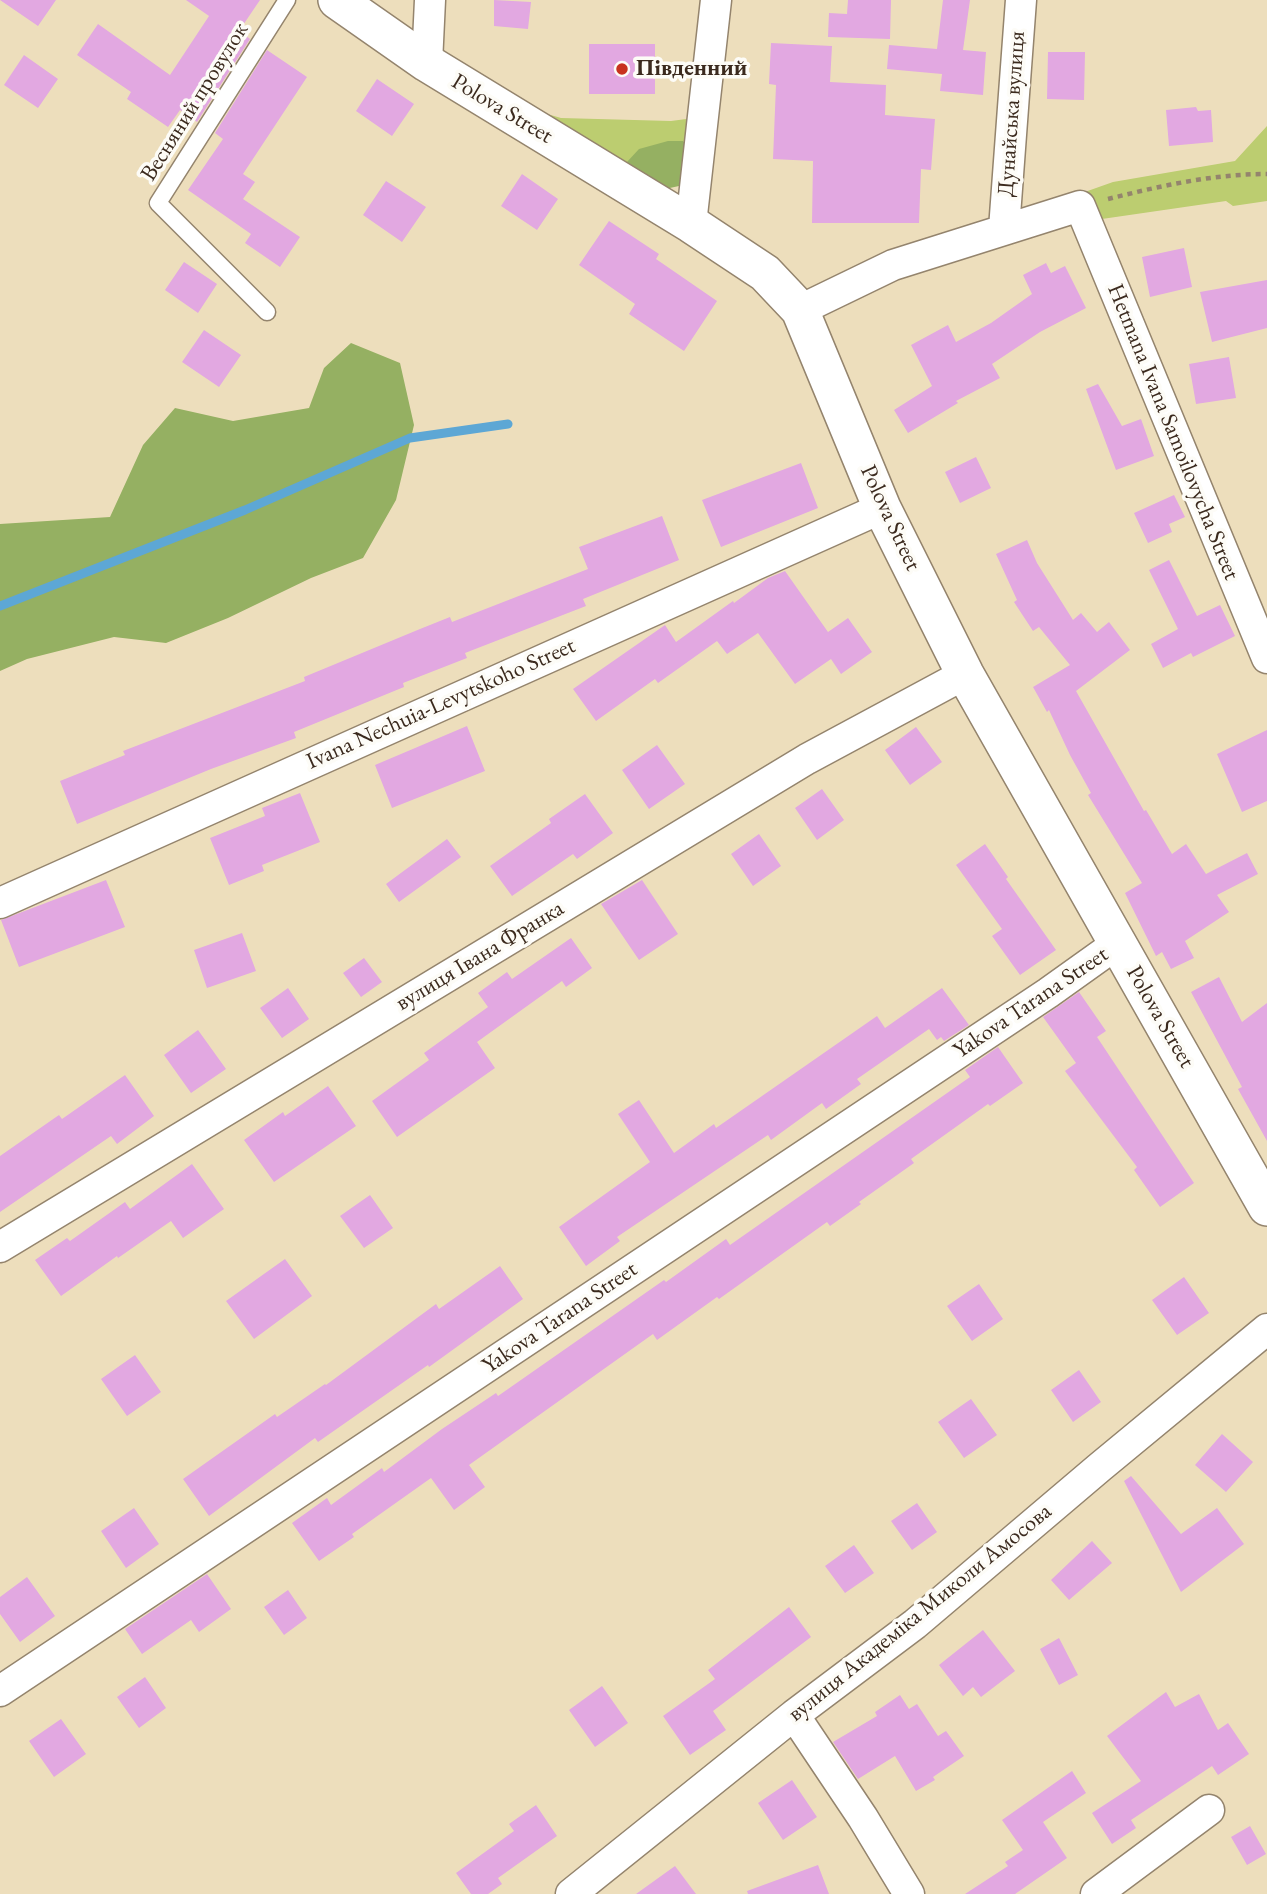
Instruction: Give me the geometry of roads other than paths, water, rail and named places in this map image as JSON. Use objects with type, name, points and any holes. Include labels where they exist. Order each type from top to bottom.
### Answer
[{"type":"street","name":"Polova Street","points":[[337,0],[427,63],[691,224],[765,273],[800,310],[882,508],[965,674],[1267,1206]]},
{"type":"street","points":[[427,63],[430,0]]},
{"type":"street","points":[[691,224],[716,0]]},
{"type":"street","name":"Дунайська вулиця","points":[[1004,229],[1021,0]]},
{"type":"street","name":"Hetmana Ivana Samoilovycha Street","points":[[1004,229],[1080,206],[1267,658]]},
{"type":"street","points":[[800,310],[893,265],[1004,229]]},
{"type":"street","name":"Ivana Nechuia-Levytskoho Street","points":[[0,903],[882,508]]},
{"type":"street","name":"вулиця Івана Франка","points":[[0,1247],[807,759],[965,674]]},
{"type":"street","name":"Yakova Tarana Street","points":[[0,1691],[1025,1009],[1118,943]]},
{"type":"street","name":"вулиця Академіка Миколи Амосова","points":[[571,1894],[794,1715],[915,1624],[1267,1329]]},
{"type":"street","points":[[794,1715],[863,1818],[909,1894]]},
{"type":"street","points":[[1096,1894],[1209,1810]]},
{"type":"lane","name":"Весняний провулок","points":[[267,313],[158,203],[287,0]]},
{"type":"waterway","points":[[0,606],[245,510],[410,438],[508,424]]},
{"type":"place","name":"Південний","points":[[622,69]]}]
